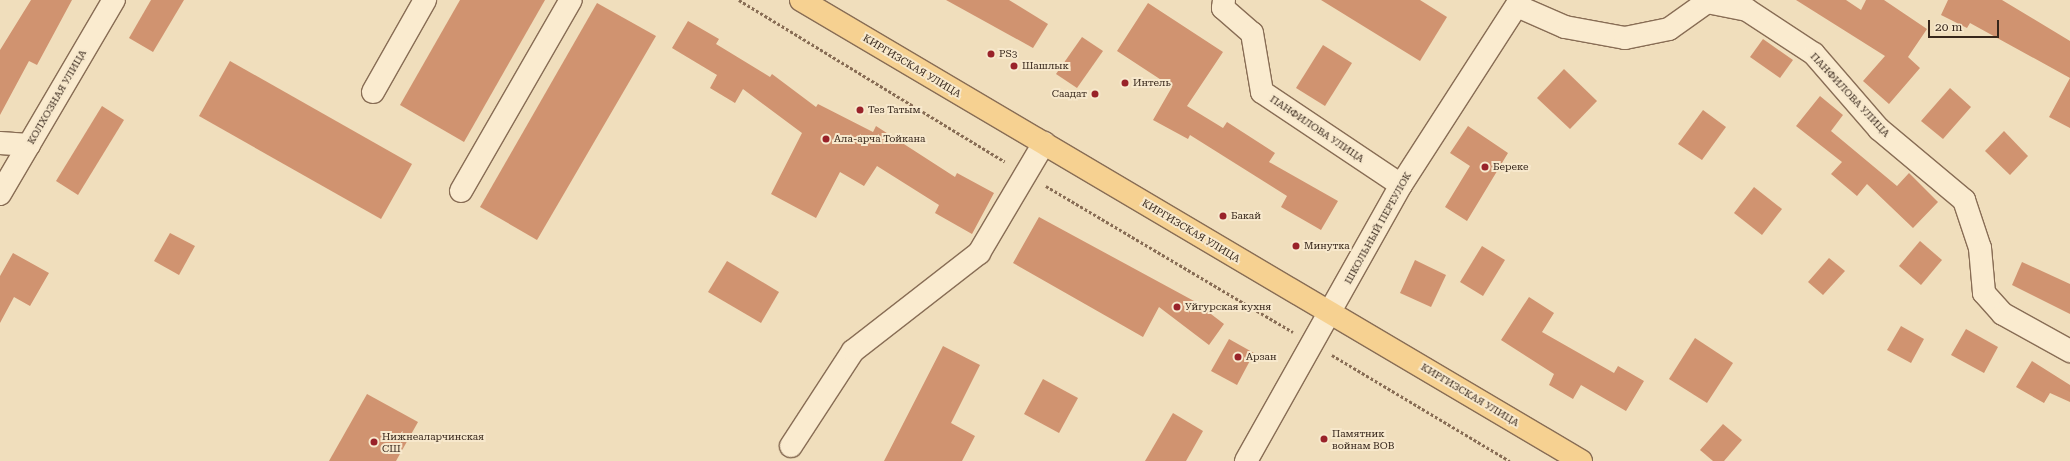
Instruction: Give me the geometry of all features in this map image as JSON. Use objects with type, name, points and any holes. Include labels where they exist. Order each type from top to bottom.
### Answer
[{"type":"main road","name":"КИРГИЗСКАЯ УЛИЦА","points":[[801,0],[1582,461]]},
{"type":"street","name":"КОЛХОЗНАЯ УЛИЦА","points":[[0,194],[114,0]]},
{"type":"street","points":[[373,92],[425,0]]},
{"type":"street","points":[[461,191],[572,0]]},
{"type":"street","name":"ПАНФИЛОВА УЛИЦА","points":[[1224,0],[1223,8],[1252,33],[1262,92],[1401,185]]},
{"type":"street","name":"ПАНФИЛОВА УЛИЦА","points":[[1518,3],[1565,27],[1625,38],[1669,29],[1708,2],[1747,10],[1814,54],[1879,129],[1964,200],[1980,248],[1984,293],[2003,314],[2070,351]]},
{"type":"street","name":"ШКОЛЬНЫЙ ПЕРЕУЛОК","points":[[1246,461],[1331,313],[1401,185],[1518,3]]},
{"type":"street","points":[[0,143],[29,145]]},
{"type":"street","points":[[791,446],[853,351],[979,253],[1044,144]]},
{"type":"path","points":[[739,0],[1026,174],[1510,461]]},
{"type":"building","points":[[31,0],[72,0],[37,65],[29,61],[0,115],[0,50]]},
{"type":"building","points":[[151,0],[184,0],[153,52],[129,38]]},
{"type":"building","points":[[460,0],[545,0],[464,142],[400,105]]},
{"type":"building","points":[[946,0],[1009,0],[1048,24],[1033,48]]},
{"type":"building","points":[[1321,0],[1420,0],[1447,17],[1420,61]]},
{"type":"building","points":[[1796,0],[1846,0],[1861,10],[1866,0],[1884,0],[1927,29],[1908,57],[1920,68],[1889,104],[1863,81],[1885,56]]},
{"type":"building","points":[[1948,0],[2002,0],[2070,41],[2070,78],[1970,23],[1967,28],[1941,15]]},
{"type":"building","points":[[597,3],[656,36],[537,240],[480,207]]},
{"type":"building","points":[[1148,3],[1223,52],[1187,106],[1223,128],[1227,122],[1275,153],[1269,162],[1338,201],[1321,230],[1281,207],[1287,196],[1190,135],[1188,139],[1153,120],[1172,87],[1117,51]]},
{"type":"building","points":[[688,21],[719,39],[716,44],[770,77],[772,74],[816,107],[818,104],[873,132],[876,126],[955,177],[957,173],[994,193],[972,234],[935,213],[939,205],[877,166],[864,186],[840,172],[816,218],[771,194],[802,133],[743,89],[735,103],[710,88],[717,75],[672,48]]},
{"type":"building","points":[[1082,37],[1103,51],[1077,88],[1056,74]]},
{"type":"building","points":[[1763,39],[1793,60],[1780,78],[1750,57]]},
{"type":"building","points":[[1323,45],[1352,63],[1325,106],[1296,88]]},
{"type":"building","points":[[230,61],[412,164],[381,219],[199,116]]},
{"type":"building","points":[[1564,69],[1597,101],[1570,129],[1537,98]]},
{"type":"building","points":[[2070,78],[2070,128],[2049,117]]},
{"type":"building","points":[[1950,88],[1971,107],[1943,139],[1921,121]]},
{"type":"building","points":[[1820,96],[1843,115],[1831,131],[1897,186],[1909,173],[1938,202],[1913,228],[1867,184],[1857,196],[1831,174],[1842,162],[1796,126]]},
{"type":"building","points":[[102,106],[124,120],[78,195],[56,181]]},
{"type":"building","points":[[1703,110],[1726,127],[1702,160],[1678,144]]},
{"type":"building","points":[[1468,126],[1508,153],[1467,221],[1445,207],[1470,166],[1450,153]]},
{"type":"building","points":[[2004,131],[2028,156],[2010,175],[1985,151]]},
{"type":"building","points":[[1754,187],[1782,209],[1762,235],[1734,213]]},
{"type":"building","points":[[1039,217],[1194,301],[1224,324],[1209,345],[1159,307],[1143,337],[1013,263]]},
{"type":"building","points":[[170,233],[195,246],[179,275],[154,261]]},
{"type":"building","points":[[1920,241],[1942,260],[1921,285],[1899,266]]},
{"type":"building","points":[[1482,246],[1505,260],[1483,296],[1460,282]]},
{"type":"building","points":[[13,253],[49,273],[30,306],[14,297],[0,323],[0,276]]},
{"type":"building","points":[[1829,258],[1845,271],[1823,295],[1808,282]]},
{"type":"building","points":[[1415,260],[1446,275],[1431,307],[1400,293]]},
{"type":"building","points":[[727,261],[779,292],[761,323],[708,292]]},
{"type":"building","points":[[2022,262],[2070,284],[2070,314],[2012,285]]},
{"type":"building","points":[[1529,297],[1554,313],[1542,332],[1614,373],[1618,366],[1644,381],[1626,411],[1581,385],[1573,399],[1549,385],[1554,374],[1501,340]]},
{"type":"building","points":[[1901,326],[1924,339],[1911,363],[1887,350]]},
{"type":"building","points":[[1966,329],[1998,347],[1984,373],[1951,355]]},
{"type":"building","points":[[1695,338],[1733,363],[1707,403],[1669,379]]},
{"type":"building","points":[[1229,339],[1254,353],[1237,385],[1211,371]]},
{"type":"building","points":[[943,346],[980,365],[951,423],[975,436],[962,461],[884,461]]},
{"type":"building","points":[[2032,361],[2070,385],[2070,402],[2050,393],[2044,403],[2016,387]]},
{"type":"building","points":[[1043,379],[1078,398],[1059,433],[1024,414]]},
{"type":"building","name":"Нижнеаларчинская СШ","points":[[367,394],[418,422],[396,461],[329,461]]},
{"type":"building","points":[[1173,413],[1203,431],[1186,461],[1145,461]]},
{"type":"building","points":[[1723,424],[1742,440],[1724,461],[1713,461],[1700,450]]},
{"type":"place","name":"PS3","points":[[991,54]]},
{"type":"place","name":"Шашлык","points":[[1014,66]]},
{"type":"place","name":"Интель","points":[[1125,83]]},
{"type":"place","name":"Саадат","points":[[1095,94]]},
{"type":"place","name":"Тез Татым","points":[[860,110]]},
{"type":"place","name":"Ала-арча Тойкана","points":[[826,139]]},
{"type":"place","name":"Береке","points":[[1485,167]]},
{"type":"place","name":"Бакай","points":[[1223,216]]},
{"type":"place","name":"Минутка","points":[[1296,246]]},
{"type":"place","name":"Уйгурская кухня","points":[[1177,307]]},
{"type":"place","name":"Арзан","points":[[1238,357]]},
{"type":"place","name":"Памятник войнам ВОВ","points":[[1324,439]]},
{"type":"place","name":"Нижнеаларчинская СШ","points":[[374,442]]}]
